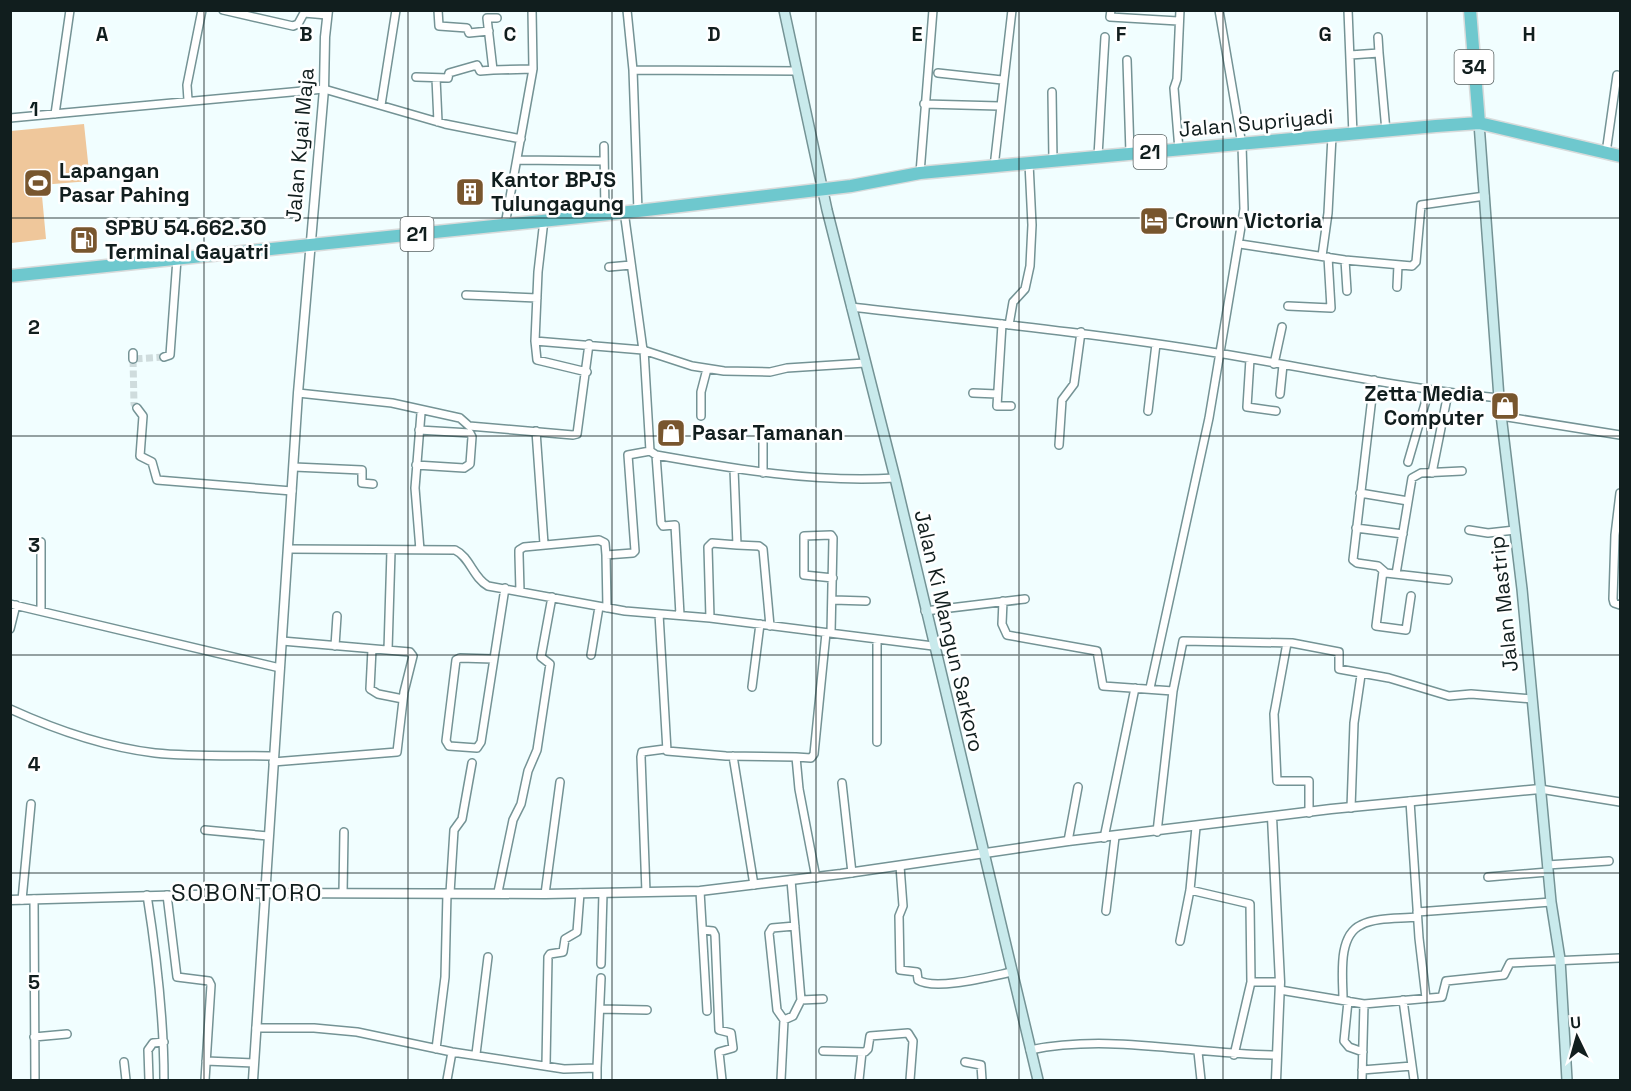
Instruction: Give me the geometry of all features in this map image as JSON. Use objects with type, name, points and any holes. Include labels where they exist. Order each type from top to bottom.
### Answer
[{"type":"highway","name":"34","points":[[1470,10],[1479,123]]},
{"type":"highway","name":"Jalan Supriyadi","points":[[823,189],[920,174],[1098,156],[1479,123]]},
{"type":"highway","name":"21","points":[[1479,123],[1620,156]]},
{"type":"highway","name":"21","points":[[10,276],[638,211],[823,189]]},
{"type":"main road","name":"Jalan Ki Mangun Sarkoro","points":[[784,10],[851,307],[895,478],[933,646],[1038,1080]]},
{"type":"main road","name":"Jalan Mastrip","points":[[1479,123],[1499,398],[1515,530],[1551,902],[1560,959],[1568,1080]]},
{"type":"street","points":[[55,114],[70,10]]},
{"type":"street","points":[[188,100],[187,85],[202,10]]},
{"type":"street","points":[[223,10],[293,26],[298,24],[304,13],[328,13]]},
{"type":"street","points":[[381,105],[396,10]]},
{"type":"street","points":[[438,10],[439,27],[467,28],[470,33],[489,31]]},
{"type":"street","points":[[505,225],[533,69],[532,10]]},
{"type":"street","points":[[627,10],[633,70],[638,211]]},
{"type":"street","points":[[920,174],[924,104],[932,73],[933,10]]},
{"type":"street","points":[[1111,10],[1110,17],[1178,21]]},
{"type":"street","points":[[1179,150],[1174,88],[1177,79],[1180,10]]},
{"type":"street","points":[[1150,688],[1200,463],[1240,244],[1244,209],[1242,145],[1219,10]]},
{"type":"street","points":[[1348,10],[1353,135]]},
{"type":"street","points":[[994,167],[1011,11]]},
{"type":"street","name":"Jalan Kyai Maja","points":[[253,1080],[298,393],[324,89],[328,13]]},
{"type":"street","points":[[494,70],[488,18],[497,18]]},
{"type":"street","points":[[1098,156],[1105,37]]},
{"type":"street","points":[[1378,37],[1386,131]]},
{"type":"street","points":[[1350,55],[1379,53]]},
{"type":"street","points":[[1127,60],[1130,153]]},
{"type":"street","points":[[416,77],[448,78],[450,73],[477,65],[480,71],[533,69]]},
{"type":"street","points":[[633,70],[797,70]]},
{"type":"street","points":[[932,73],[1002,80]]},
{"type":"street","points":[[1606,153],[1617,75]]},
{"type":"street","points":[[436,78],[438,122]]},
{"type":"street","points":[[10,118],[324,89],[438,122],[521,140]]},
{"type":"street","points":[[1052,92],[1053,161]]},
{"type":"street","points":[[924,104],[999,106]]},
{"type":"street","points":[[1288,306],[1330,308],[1325,256],[1332,136]]},
{"type":"street","points":[[604,146],[605,213]]},
{"type":"street","points":[[517,160],[604,161]]},
{"type":"street","points":[[1011,406],[997,406],[1006,324],[1013,302],[1025,290],[1030,266],[1032,225],[1029,163]]},
{"type":"street","points":[[1240,244],[1345,260],[1412,266],[1416,262],[1421,206],[1485,196]]},
{"type":"street","points":[[624,211],[643,350],[661,523],[663,526],[675,525],[680,615]]},
{"type":"street","points":[[544,220],[537,298],[535,340],[537,360],[587,372]]},
{"type":"street","points":[[164,357],[170,355],[177,260]]},
{"type":"street","points":[[1345,260],[1347,291]]},
{"type":"street","points":[[609,267],[631,265]]},
{"type":"street","points":[[1397,287],[1398,265]]},
{"type":"street","points":[[466,295],[537,298]]},
{"type":"street","points":[[851,307],[1081,332],[1219,353],[1429,390],[1499,398]]},
{"type":"street","points":[[1274,363],[1282,327]]},
{"type":"street","points":[[1059,445],[1062,400],[1074,384],[1081,332]]},
{"type":"street","points":[[535,340],[643,350],[706,369],[770,372],[786,368],[866,363]]},
{"type":"street","points":[[298,393],[392,403],[460,418],[469,426],[576,435],[587,372],[589,344]]},
{"type":"street","points":[[1148,411],[1156,344]]},
{"type":"street","points":[[1250,359],[1246,406],[1276,411]]},
{"type":"street","points":[[1280,394],[1283,365]]},
{"type":"street","points":[[700,416],[701,392],[706,369]]},
{"type":"street","points":[[1374,380],[1354,562],[1378,566],[1383,571],[1396,574],[1448,580]]},
{"type":"street","points":[[1408,462],[1429,390]]},
{"type":"street","points":[[973,393],[998,394]]},
{"type":"street","points":[[1432,473],[1448,393]]},
{"type":"street","points":[[137,408],[143,416],[140,456],[152,462],[158,480],[292,491]]},
{"type":"street","points":[[420,550],[416,465],[421,413]]},
{"type":"street","points":[[1501,416],[1620,435]]},
{"type":"street","points":[[416,465],[464,468],[470,464],[472,437],[470,433],[420,430]]},
{"type":"street","points":[[763,430],[763,473]]},
{"type":"street","points":[[536,431],[544,544]]},
{"type":"street","points":[[606,555],[635,551],[628,455],[653,453],[734,469],[842,481],[895,478]]},
{"type":"street","points":[[294,467],[362,470],[362,483],[373,484]]},
{"type":"street","points":[[734,469],[737,545]]},
{"type":"street","points":[[1396,574],[1414,476],[1462,471]]},
{"type":"street","points":[[1360,493],[1408,501]]},
{"type":"street","points":[[1620,493],[1615,535],[1613,599],[1614,603],[1620,604]]},
{"type":"street","points":[[1356,528],[1403,534]]},
{"type":"street","points":[[1469,530],[1488,532],[1515,530]]},
{"type":"street","points":[[646,892],[642,752],[665,749],[670,752],[733,756],[812,758],[832,600],[833,578],[832,535],[804,536],[802,573],[833,578]]},
{"type":"street","points":[[520,591],[519,550],[544,544],[599,540],[605,543],[607,608]]},
{"type":"street","points":[[41,542],[41,611]]},
{"type":"street","points":[[710,618],[708,547],[712,543],[759,546],[764,549],[770,626]]},
{"type":"street","points":[[288,549],[458,551],[484,584],[599,607],[710,618],[933,646]]},
{"type":"street","points":[[388,650],[391,551]]},
{"type":"street","points":[[1383,571],[1376,626],[1406,630],[1411,596]]},
{"type":"street","points":[[493,659],[460,658],[456,660],[446,741],[449,746],[471,748],[480,746],[505,588]]},
{"type":"street","points":[[498,892],[513,820],[521,804],[528,771],[537,750],[550,664],[541,657],[552,597]]},
{"type":"street","points":[[925,611],[1025,599]]},
{"type":"street","points":[[832,600],[866,602]]},
{"type":"street","points":[[1003,601],[1002,624],[1007,635],[1094,649],[1101,658],[1103,686],[1173,691]]},
{"type":"street","points":[[10,628],[13,604],[280,668]]},
{"type":"street","points":[[591,655],[599,607]]},
{"type":"street","points":[[660,614],[665,749]]},
{"type":"street","points":[[335,646],[337,616]]},
{"type":"street","points":[[752,687],[760,624]]},
{"type":"street","points":[[877,640],[877,742]]},
{"type":"street","points":[[10,709],[77,735],[133,750],[171,754],[274,759],[394,753],[398,749],[403,699],[413,655],[388,650],[282,641]]},
{"type":"street","points":[[1156,832],[1173,691],[1183,641],[1287,642],[1338,651],[1339,669],[1361,675],[1389,678],[1449,696],[1471,694],[1532,699]]},
{"type":"street","points":[[1287,642],[1274,714],[1277,781],[1309,781],[1309,813]]},
{"type":"street","points":[[372,649],[370,689],[378,694],[403,699]]},
{"type":"street","points":[[1350,808],[1354,723],[1361,675]]},
{"type":"street","points":[[1104,838],[1135,688]]},
{"type":"street","points":[[733,756],[754,885]]},
{"type":"street","points":[[796,757],[799,789],[816,878]]},
{"type":"street","points":[[436,1049],[445,977],[448,893],[454,830],[462,819],[472,763]]},
{"type":"street","points":[[545,894],[560,782]]},
{"type":"street","points":[[842,783],[852,873]]},
{"type":"street","points":[[1068,841],[1078,787]]},
{"type":"street","points":[[10,900],[265,893],[498,892],[545,894],[700,891],[816,878],[1068,841],[1410,801],[1540,789],[1620,802]]},
{"type":"street","points":[[1410,801],[1417,915],[1426,998]]},
{"type":"street","points":[[22,900],[32,804]]},
{"type":"street","points":[[1272,818],[1280,986],[1276,1080]]},
{"type":"street","points":[[1180,941],[1190,890],[1196,826]]},
{"type":"street","points":[[205,830],[268,836]]},
{"type":"street","points":[[343,893],[344,832]]},
{"type":"street","points":[[1106,911],[1115,837]]},
{"type":"street","points":[[1488,877],[1609,861]]},
{"type":"street","points":[[900,866],[903,906],[899,915],[900,969],[917,972],[918,980],[927,983],[979,979],[1012,972]]},
{"type":"street","points":[[784,1020],[793,1016],[801,1000],[791,880]]},
{"type":"street","points":[[1190,890],[1249,903],[1251,982],[1234,1055]]},
{"type":"street","points":[[700,891],[707,1011]]},
{"type":"street","points":[[546,1065],[548,957],[550,954],[563,952],[565,939],[577,932],[580,893]]},
{"type":"street","points":[[601,964],[603,893]]},
{"type":"street","points":[[167,895],[177,977],[209,981],[211,985],[206,1080]]},
{"type":"street","points":[[147,896],[160,976],[164,1080]]},
{"type":"street","points":[[34,899],[35,1080]]},
{"type":"street","points":[[1363,1052],[1349,1047],[1344,1041],[1346,1000],[1344,952],[1355,928],[1366,923],[1417,915],[1551,902]]},
{"type":"street","points":[[781,1080],[784,1020],[777,1010],[769,930],[795,926]]},
{"type":"street","points":[[703,930],[713,931],[715,935],[719,1030],[731,1033],[733,1039],[733,1048],[719,1052],[722,1080]]},
{"type":"street","points":[[477,1054],[488,957]]},
{"type":"street","points":[[1251,982],[1364,1004],[1443,997],[1444,984],[1449,980],[1504,975],[1510,963],[1620,958]]},
{"type":"street","points":[[597,1080],[602,978]]},
{"type":"street","points":[[801,1000],[823,999]]},
{"type":"street","points":[[1403,1000],[1414,1080]]},
{"type":"street","points":[[1362,1080],[1364,1004]]},
{"type":"street","points":[[600,1009],[647,1010]]},
{"type":"street","points":[[256,1028],[314,1028],[357,1032],[452,1052],[564,1069],[597,1068]]},
{"type":"street","points":[[34,1037],[67,1034]]},
{"type":"street","points":[[823,1051],[862,1052],[868,1049],[870,1035],[910,1035],[913,1041],[910,1080]]},
{"type":"street","points":[[149,1080],[148,1050],[153,1043],[164,1042]]},
{"type":"street","points":[[1030,1050],[1095,1042],[1234,1055],[1277,1055]]},
{"type":"street","points":[[447,1080],[452,1052]]},
{"type":"street","points":[[859,1080],[862,1052]]},
{"type":"street","points":[[1198,1052],[1201,1080]]},
{"type":"street","points":[[206,1061],[254,1063]]},
{"type":"street","points":[[124,1062],[126,1080]]},
{"type":"street","points":[[964,1062],[981,1065],[982,1080]]},
{"type":"street","points":[[1362,1070],[1412,1066]]},
{"type":"shaded area","name":"Lapangan Pasar Pahing","points":[[84,124],[90,181],[41,185],[46,239],[11,243],[11,131]]},
{"type":"tunnel","points":[[137,408],[134,404],[133,359],[164,357]]},
{"type":"place","name":"Lapangan Pasar Pahing","points":[[38,183]]},
{"type":"place","name":"Kantor BPJS Tulungagung","points":[[470,192]]},
{"type":"place","name":"Crown Victoria","points":[[1154,221]]},
{"type":"place","name":"SPBU 54.662.30 Terminal Gayatri","points":[[84,240]]},
{"type":"place","name":"Zetta Media Computer","points":[[1505,406]]},
{"type":"place","name":"Pasar Tamanan","points":[[671,433]]},
{"type":"district","name":"SOBONTORO","points":[[247,893]]}]
